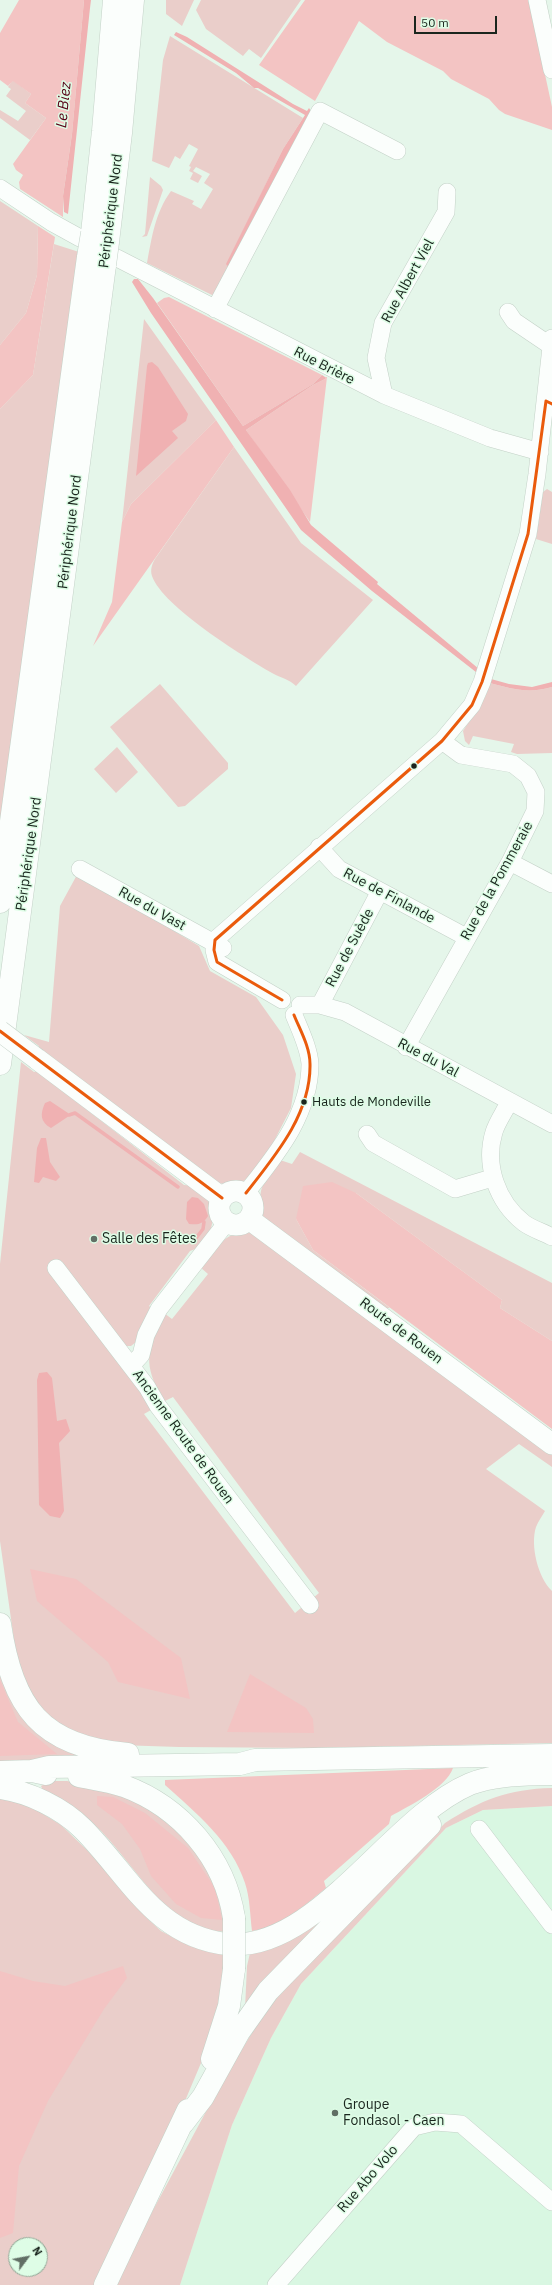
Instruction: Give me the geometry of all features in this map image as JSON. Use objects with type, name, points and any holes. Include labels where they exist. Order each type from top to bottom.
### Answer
[{"type":"highway","name":"Périphérique Nord","points":[[0,1064],[98,249],[103,131],[114,0]]},
{"type":"highway","name":"Périphérique Nord","points":[[0,902],[98,249],[121,133],[132,0]]},
{"type":"highway","points":[[0,1624],[10,1672],[19,1696],[40,1721],[64,1739],[83,1747],[112,1753],[192,1758],[239,1756],[255,1760]]},
{"type":"highway","points":[[32,1771],[49,1767],[240,1764],[255,1760],[552,1755]]},
{"type":"highway","points":[[0,1772],[32,1771],[111,1782],[134,1790],[164,1806],[191,1830],[209,1854],[228,1889],[234,1918],[234,1969],[232,1992],[219,2040],[183,2122],[105,2285]]},
{"type":"highway","points":[[0,1788],[19,1792],[43,1802],[82,1828],[149,1904],[172,1926],[202,1939],[234,1944],[265,1940],[292,1927],[333,1896],[414,1820],[458,1790],[487,1779],[552,1774]]},
{"type":"highway","points":[[183,2122],[204,2097],[239,2032],[268,1991],[432,1823],[453,1806],[477,1794],[530,1781],[552,1780]]},
{"type":"main road","points":[[0,1031],[222,1198]]},
{"type":"main road","points":[[233,1191],[246,1193],[250,1197],[254,1208],[249,1219],[241,1224],[227,1222],[220,1211],[222,1198],[233,1191]]},
{"type":"main road","name":"Route de Rouen","points":[[249,1219],[552,1444]]},
{"type":"street","points":[[537,0],[552,70]]},
{"type":"street","points":[[215,309],[320,111],[397,151]]},
{"type":"street","name":"Rue Brière","points":[[0,188],[51,222],[98,249],[384,395],[490,438],[545,438]]},
{"type":"street","name":"Rue Albert Viel","points":[[384,395],[376,358],[383,323],[446,212],[447,192]]},
{"type":"street","points":[[219,946],[215,940],[319,847],[442,741],[472,705],[484,676],[528,534],[545,438],[549,403],[552,342],[514,321],[508,312]]},
{"type":"street","name":"Rue de la Pommeraie","points":[[406,1047],[510,862],[535,811],[536,792],[528,776],[513,764],[461,755],[442,741]]},
{"type":"street","name":"Rue de Finlande","points":[[319,847],[339,869],[466,938]]},
{"type":"street","points":[[510,862],[552,884]]},
{"type":"street","name":"Rue du Vast","points":[[80,869],[219,946]]},
{"type":"street","name":"Rue de Suède","points":[[324,998],[380,891]]},
{"type":"street","name":"Rue du Val","points":[[219,946],[217,962],[282,1000],[292,996],[298,999],[297,1010],[324,998],[345,1012],[406,1047],[552,1124]]},
{"type":"street","points":[[246,1193],[279,1151],[291,1132],[306,1093],[310,1063],[297,1010]]},
{"type":"street","points":[[509,1102],[494,1132],[490,1159],[492,1178],[506,1203],[524,1223],[552,1237]]},
{"type":"street","points":[[367,1134],[373,1143],[455,1189],[492,1178]]},
{"type":"street","points":[[131,1366],[141,1355],[146,1335],[160,1309],[227,1222]]},
{"type":"street","name":"Ancienne Route de Rouen","points":[[56,1268],[147,1386],[158,1406],[310,1605]]},
{"type":"street","points":[[479,1829],[552,1925]]},
{"type":"street","name":"Rue Abo Volo","points":[[276,2285],[414,2127],[435,2122],[461,2124],[552,2202]]},
{"type":"shaded area","points":[[19,0],[84,0],[72,134],[63,196],[63,217],[20,189],[19,182],[23,175],[16,170],[13,164],[46,118],[25,103],[31,94],[13,81],[8,86],[0,80],[0,33]]},
{"type":"shaded area","points":[[84,0],[91,0],[68,214],[64,212],[63,196],[72,134]]},
{"type":"shaded area","points":[[166,0],[194,0],[182,26],[166,14]]},
{"type":"shaded area","points":[[201,0],[301,0],[261,58],[249,49],[243,56],[206,29],[196,10]]},
{"type":"shaded area","points":[[305,0],[529,0],[552,107],[552,130],[505,114],[489,99],[451,79],[443,71],[387,42],[359,21],[315,101],[259,65]]},
{"type":"shaded area","points":[[176,32],[187,37],[293,104],[307,111],[309,108],[311,111],[229,268],[226,264],[283,149],[305,115],[258,88],[254,88],[236,73],[174,35]]},
{"type":"shaded area","points":[[170,36],[303,118],[283,149],[227,264],[229,268],[217,292],[212,295],[147,263],[161,208],[171,191],[194,201],[192,204],[201,209],[213,189],[204,183],[210,174],[196,167],[193,171],[202,176],[198,183],[190,179],[193,173],[189,171],[191,167],[189,166],[198,149],[189,144],[180,159],[175,156],[169,168],[152,161],[163,60]]},
{"type":"shaded area","points":[[13,80],[31,94],[25,103],[46,118],[30,140],[0,118],[0,110],[18,121],[26,111],[6,96],[11,89],[8,87]]},
{"type":"shaded area","points":[[150,177],[161,186],[163,190],[147,236],[142,237],[145,234]]},
{"type":"shaded area","points":[[0,201],[38,226],[37,275],[26,313],[0,345]]},
{"type":"shaded area","points":[[38,226],[55,237],[33,375],[0,409],[0,345],[26,313],[37,275]]},
{"type":"shaded area","points":[[54,244],[79,252],[0,846],[0,409],[33,375]]},
{"type":"shaded area","points":[[134,279],[138,279],[153,298],[243,426],[313,384],[322,375],[325,377],[325,379],[313,385],[246,430],[290,490],[311,525],[378,582],[377,584],[491,679],[509,684],[532,687],[552,682],[552,687],[536,690],[521,690],[490,683],[372,591],[301,530],[151,313],[132,282]]},
{"type":"shaded area","points":[[169,297],[322,375],[313,384],[243,426],[157,303],[164,298]]},
{"type":"shaded area","points":[[144,319],[216,420],[131,504],[122,522]]},
{"type":"shaded area","points":[[152,362],[158,367],[188,414],[186,421],[172,431],[178,438],[136,476],[147,366],[148,363]]},
{"type":"shaded area","points":[[325,377],[327,377],[310,522],[246,430],[313,385],[325,379]]},
{"type":"shaded area","points":[[216,420],[234,447],[93,646],[112,602],[122,522],[131,504]]},
{"type":"shaded area","points":[[234,447],[301,543],[373,600],[296,686],[259,665],[205,630],[171,602],[159,588],[152,576],[151,572],[155,559]]},
{"type":"shaded area","points":[[547,489],[552,492],[552,544],[536,539],[543,492]]},
{"type":"shaded area","points":[[490,683],[521,690],[536,690],[552,687],[552,753],[517,754],[511,752],[514,744],[473,736],[469,745],[465,741],[463,731],[485,697]]},
{"type":"shaded area","points":[[160,684],[228,763],[228,769],[185,806],[178,807],[110,727]]},
{"type":"shaded area","points":[[117,747],[138,772],[116,793],[94,769]]},
{"type":"shaded area","points":[[78,873],[199,946],[210,971],[256,997],[283,1035],[296,1074],[291,1108],[271,1147],[251,1176],[242,1182],[217,1184],[39,1050],[39,1046],[24,1035],[49,1042],[60,906]]},
{"type":"shaded area","points":[[21,1062],[34,1072],[37,1071],[184,1185],[195,1186],[208,1200],[212,1209],[212,1224],[207,1238],[197,1248],[190,1251],[149,1306],[153,1309],[136,1342],[131,1346],[124,1346],[119,1342],[55,1259],[48,1266],[143,1393],[151,1410],[144,1414],[295,1613],[319,1593],[173,1397],[163,1402],[152,1377],[150,1367],[150,1348],[164,1313],[172,1319],[208,1274],[200,1267],[220,1243],[232,1235],[248,1231],[552,1451],[552,1467],[519,1444],[486,1469],[545,1511],[536,1527],[534,1543],[536,1561],[539,1570],[552,1591],[552,1743],[314,1748],[118,1745],[78,1735],[48,1716],[32,1698],[21,1674],[15,1647],[0,1541],[0,1264]]},
{"type":"shaded area","points":[[50,1101],[68,1113],[69,1116],[51,1128],[47,1126],[42,1117],[42,1111],[45,1103]]},
{"type":"shaded area","points":[[41,1138],[46,1138],[50,1162],[60,1177],[56,1181],[43,1177],[39,1183],[34,1182],[37,1148]]},
{"type":"shaded area","points":[[300,1152],[552,1283],[552,1341],[500,1308],[502,1300],[356,1193],[296,1219],[313,1250],[390,1308],[379,1308],[264,1219],[260,1201],[262,1187],[265,1181],[280,1160],[292,1164]]},
{"type":"shaded area","points":[[332,1182],[356,1193],[502,1300],[500,1308],[552,1341],[552,1429],[313,1250],[296,1219],[303,1186]]},
{"type":"shaded area","points":[[192,1197],[198,1198],[204,1204],[208,1216],[204,1221],[198,1224],[189,1224],[186,1219],[187,1202]]},
{"type":"shaded area","points":[[47,1372],[52,1378],[57,1421],[66,1419],[70,1431],[59,1443],[64,1511],[60,1518],[50,1516],[39,1505],[37,1380],[39,1373]]},
{"type":"shaded area","points":[[30,1569],[76,1579],[181,1658],[190,1699],[118,1682],[108,1662],[37,1601]]},
{"type":"shaded area","points":[[0,1656],[11,1695],[81,1754],[81,1758],[0,1764]]},
{"type":"shaded area","points":[[250,1674],[306,1708],[313,1719],[314,1733],[227,1732]]},
{"type":"shaded area","points":[[0,1680],[18,1722],[57,1754],[0,1756]]},
{"type":"shaded area","points":[[453,1768],[443,1783],[417,1802],[391,1816],[389,1824],[324,1881],[326,1888],[309,1902],[292,1915],[273,1925],[252,1931],[247,1889],[239,1868],[231,1854],[222,1841],[200,1817],[165,1785],[165,1780]]},
{"type":"shaded area","points":[[50,1781],[67,1781],[111,1788],[152,1804],[217,1876],[229,1932],[211,1931],[201,1928],[175,1913],[164,1904],[144,1883],[109,1839],[93,1823],[75,1809],[44,1793],[41,1786]]},
{"type":"shaded area","points":[[552,1788],[552,1806],[483,1810],[446,1828],[301,1984],[271,2038],[232,2125],[180,2285],[115,2285],[124,2264],[223,2080],[268,2007],[445,1823],[483,1802],[508,1793]]},
{"type":"shaded area","points":[[97,1796],[113,1797],[145,1813],[188,1848],[215,1888],[222,1920],[201,1918],[176,1904],[151,1876],[140,1849],[122,1824],[97,1805]]},
{"type":"shaded area","points":[[0,1798],[22,1801],[61,1825],[89,1852],[147,1918],[161,1931],[190,1946],[228,1955],[212,2037],[182,2108],[100,2285],[0,2285]]},
{"type":"shaded area","points":[[552,1806],[552,2285],[180,2285],[232,2125],[271,2038],[301,1984],[446,1828],[483,1810]]},
{"type":"shaded area","points":[[350,1889],[245,2009],[247,1966],[250,1953]]},
{"type":"shaded area","points":[[123,1966],[127,1978],[104,2009],[48,2101],[19,2166],[13,2233],[0,2238],[0,1971],[33,1981],[65,1986]]},
{"type":"waterway","points":[[69,1115],[75,1113],[178,1187]]},
{"type":"waterway","points":[[193,1242],[203,1229],[204,1222]]},
{"type":"transit line","points":[[282,1000],[217,962],[214,950],[215,940],[442,741],[472,705],[482,682],[528,534],[546,401],[552,404]]},
{"type":"transit line","points":[[246,1193],[289,1133],[298,1117],[309,1082],[310,1058],[294,1015]]},
{"type":"transit line","points":[[0,1031],[222,1198]]},
{"type":"place","name":"Hauts de Mondeville","points":[[304,1102]]},
{"type":"place","name":"Salle des Fêtes","points":[[94,1239]]},
{"type":"place","name":"Groupe Fondasol - Caen","points":[[335,2113]]},
{"type":"water label","name":"Le Biez","points":[[64,105]]}]
